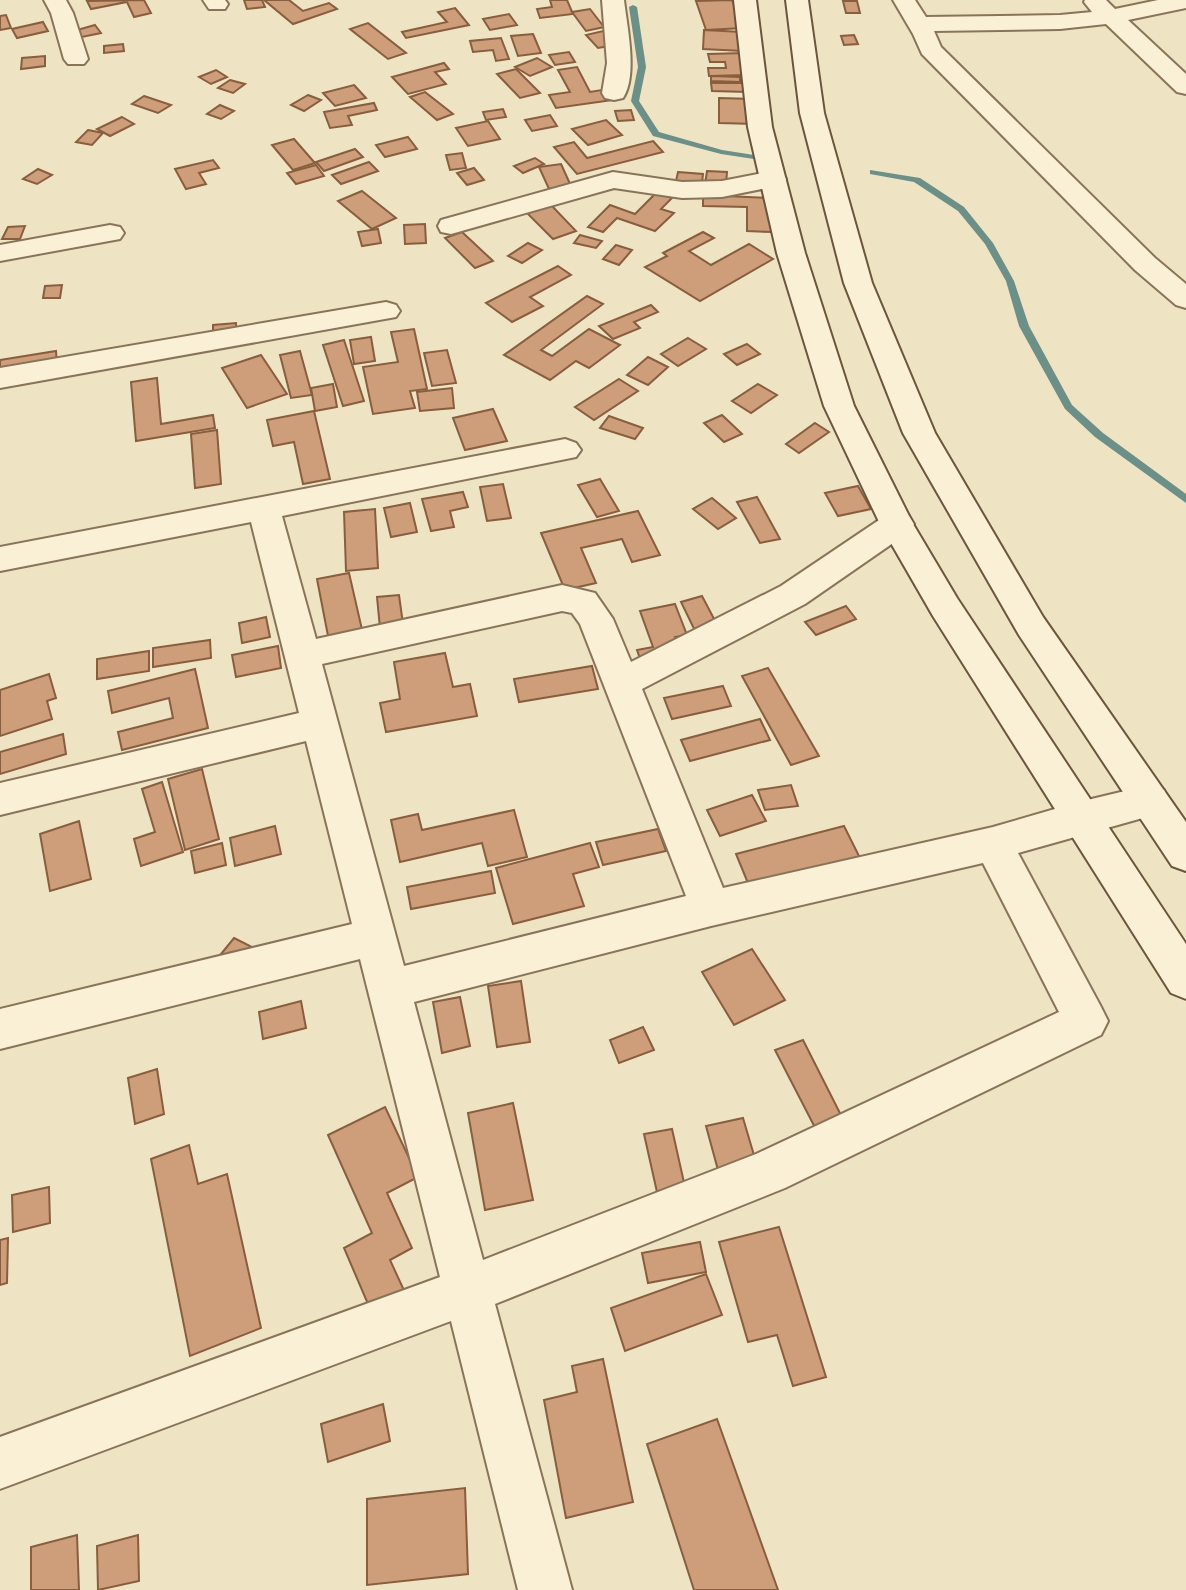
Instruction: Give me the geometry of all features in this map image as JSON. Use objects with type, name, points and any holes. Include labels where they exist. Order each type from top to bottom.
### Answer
[{"type":"street","points":[[55,0],[62,13],[76,59]]},
{"type":"street","points":[[613,0],[619,63],[614,93]]},
{"type":"street","points":[[745,0],[760,127],[791,253],[839,406],[897,524],[945,607],[1186,980]]},
{"type":"street","points":[[797,0],[812,113],[858,283],[919,433],[1031,626],[1186,854]]},
{"type":"street","points":[[904,0],[925,34],[930,49],[1145,264],[1186,299]]},
{"type":"street","points":[[918,24],[1024,24],[1101,8],[1184,1]]},
{"type":"street","points":[[1101,8],[1186,87]]},
{"type":"street","points":[[452,226],[613,180],[682,190],[722,189],[773,179]]},
{"type":"street","points":[[0,253],[110,233]]},
{"type":"street","points":[[0,378],[386,311]]},
{"type":"street","points":[[0,559],[565,450]]},
{"type":"street","points":[[264,508],[545,1590]]},
{"type":"street","points":[[622,683],[793,595],[897,524]]},
{"type":"street","points":[[302,655],[562,598],[583,602],[596,619],[711,908]]},
{"type":"street","points":[[0,799],[320,723]]},
{"type":"street","points":[[389,989],[711,908],[993,844],[1079,818],[1150,801]]},
{"type":"street","points":[[0,1464],[467,1291],[769,1172],[1086,1021],[993,844]]},
{"type":"street","points":[[0,1030],[375,937]]},
{"type":"building","points":[[144,0],[151,13],[134,17],[127,2],[91,9],[87,1]]},
{"type":"building","points":[[244,0],[262,0],[265,7],[247,9]]},
{"type":"building","points":[[264,0],[289,0],[303,11],[329,3],[337,9],[293,24]]},
{"type":"building","points":[[550,0],[567,0],[573,14],[540,18],[537,9],[552,7]]},
{"type":"building","points":[[732,0],[743,28],[706,30],[696,1]]},
{"type":"building","points":[[843,1],[857,1],[860,13],[846,13]]},
{"type":"building","points":[[455,8],[469,25],[406,38],[402,32],[447,22],[438,12]]},
{"type":"building","points":[[590,9],[604,27],[586,31],[572,12]]},
{"type":"building","points":[[509,14],[517,25],[490,30],[483,19]]},
{"type":"building","points":[[6,15],[11,28],[0,30],[0,16]]},
{"type":"building","points":[[43,22],[48,31],[17,38],[12,29]]},
{"type":"building","points":[[368,23],[406,53],[388,59],[350,29]]},
{"type":"building","points":[[95,25],[101,33],[82,37],[77,30]]},
{"type":"building","points":[[704,30],[742,32],[742,51],[703,49]]},
{"type":"building","points":[[603,31],[615,45],[598,48],[586,35]]},
{"type":"building","points":[[533,34],[541,53],[518,56],[511,36]]},
{"type":"building","points":[[854,35],[858,44],[844,45],[841,36]]},
{"type":"building","points":[[501,38],[509,59],[496,61],[493,50],[473,52],[470,41]]},
{"type":"building","points":[[123,44],[124,51],[104,53],[104,46]]},
{"type":"building","points":[[569,52],[575,62],[555,65],[549,55]]},
{"type":"building","points":[[744,53],[748,75],[709,76],[708,68],[726,68],[725,62],[710,62],[708,54]]},
{"type":"building","points":[[45,56],[45,66],[21,69],[22,58]]},
{"type":"building","points":[[537,58],[552,67],[530,76],[515,67]]},
{"type":"building","points":[[444,63],[449,69],[435,72],[446,84],[408,94],[392,77]]},
{"type":"building","points":[[577,67],[590,92],[614,88],[620,99],[556,108],[549,95],[570,92],[558,70]]},
{"type":"building","points":[[516,69],[540,93],[520,98],[497,74]]},
{"type":"building","points":[[216,70],[227,77],[211,84],[199,77]]},
{"type":"building","points":[[711,76],[740,77],[740,82],[711,81]]},
{"type":"building","points":[[230,80],[245,84],[233,93],[218,88]]},
{"type":"building","points":[[711,83],[747,83],[748,92],[712,91]]},
{"type":"building","points":[[354,85],[366,98],[335,106],[323,93]]},
{"type":"building","points":[[425,92],[453,114],[437,120],[410,97]]},
{"type":"building","points":[[308,95],[321,100],[304,111],[291,105]]},
{"type":"building","points":[[144,96],[171,105],[158,113],[132,104]]},
{"type":"building","points":[[719,98],[754,99],[755,124],[719,123]]},
{"type":"building","points":[[374,103],[377,110],[348,116],[352,125],[330,128],[324,112]]},
{"type":"building","points":[[220,105],[234,111],[221,119],[207,114]]},
{"type":"building","points":[[503,109],[506,117],[486,120],[483,112]]},
{"type":"building","points":[[631,110],[634,120],[618,121],[615,111]]},
{"type":"building","points":[[550,115],[557,126],[532,131],[525,120]]},
{"type":"building","points":[[122,117],[134,124],[110,136],[97,129]]},
{"type":"building","points":[[606,120],[622,135],[588,145],[572,129]]},
{"type":"building","points":[[488,121],[500,139],[468,146],[456,128]]},
{"type":"building","points":[[88,130],[103,133],[92,145],[76,142]]},
{"type":"building","points":[[408,137],[417,149],[385,157],[376,145]]},
{"type":"building","points":[[294,139],[315,163],[293,170],[272,145]]},
{"type":"building","points":[[653,141],[663,152],[577,174],[554,147],[574,142],[587,158]]},
{"type":"building","points":[[355,149],[363,157],[324,171],[316,162]]},
{"type":"building","points":[[462,153],[466,168],[450,170],[446,155]]},
{"type":"building","points":[[535,158],[544,164],[523,173],[514,166]]},
{"type":"building","points":[[213,160],[219,168],[199,173],[206,184],[186,189],[175,169]]},
{"type":"building","points":[[369,162],[378,171],[341,184],[332,175]]},
{"type":"building","points":[[561,164],[571,186],[549,189],[539,167]]},
{"type":"building","points":[[316,165],[324,176],[296,184],[287,173]]},
{"type":"building","points":[[474,168],[484,180],[467,185],[457,173]]},
{"type":"building","points":[[38,169],[52,175],[37,184],[23,179]]},
{"type":"building","points":[[707,171],[727,172],[726,185],[705,184]]},
{"type":"building","points":[[678,172],[703,174],[702,183],[676,181]]},
{"type":"building","points":[[362,191],[396,218],[372,229],[338,201]]},
{"type":"building","points":[[656,193],[672,198],[661,209],[674,213],[655,231],[617,218],[603,232],[588,227],[610,205],[635,214]]},
{"type":"building","points":[[703,195],[770,198],[771,232],[747,231],[747,207],[703,206]]},
{"type":"building","points":[[551,205],[576,231],[553,239],[527,213]]},
{"type":"building","points":[[425,224],[426,243],[405,244],[404,225]]},
{"type":"building","points":[[25,226],[20,239],[2,239],[8,227]]},
{"type":"building","points":[[378,229],[381,243],[362,246],[358,232]]},
{"type":"building","points":[[462,232],[493,261],[475,268],[445,238]]},
{"type":"building","points":[[703,232],[714,238],[689,251],[711,265],[749,244],[773,259],[700,301],[645,267],[667,256],[663,253]]},
{"type":"building","points":[[580,235],[602,241],[596,248],[574,243]]},
{"type":"building","points":[[528,243],[542,250],[522,263],[508,256]]},
{"type":"building","points":[[616,245],[632,250],[619,265],[603,259]]},
{"type":"building","points":[[558,266],[571,275],[530,297],[543,306],[512,322],[486,303]]},
{"type":"building","points":[[62,285],[60,298],[43,298],[45,286]]},
{"type":"building","points":[[587,296],[603,304],[541,350],[552,356],[589,329],[620,345],[589,368],[576,361],[550,380],[504,355]]},
{"type":"building","points":[[651,305],[658,312],[634,322],[640,328],[613,339],[599,326]]},
{"type":"building","points":[[236,323],[236,336],[213,338],[213,325]]},
{"type":"building","points":[[414,329],[427,389],[410,391],[415,408],[373,414],[363,367],[398,362],[391,332]]},
{"type":"building","points":[[371,337],[375,361],[354,364],[350,340]]},
{"type":"building","points":[[688,338],[706,349],[678,366],[661,354]]},
{"type":"building","points":[[344,340],[364,401],[343,406],[323,345]]},
{"type":"building","points":[[747,344],[760,354],[737,365],[724,354]]},
{"type":"building","points":[[447,350],[456,383],[432,386],[424,353]]},
{"type":"building","points":[[56,351],[57,366],[0,376],[0,360]]},
{"type":"building","points":[[300,351],[312,395],[291,398],[280,355]]},
{"type":"building","points":[[261,355],[287,394],[247,408],[222,368]]},
{"type":"building","points":[[648,357],[668,367],[648,385],[627,375]]},
{"type":"building","points":[[157,378],[161,424],[213,415],[215,428],[136,441],[131,382]]},
{"type":"building","points":[[619,379],[638,391],[594,420],[575,407]]},
{"type":"building","points":[[333,384],[337,407],[315,411],[311,388]]},
{"type":"building","points":[[758,384],[777,395],[751,413],[732,401]]},
{"type":"building","points":[[452,388],[454,408],[420,411],[417,392]]},
{"type":"building","points":[[493,409],[507,441],[465,450],[453,418]]},
{"type":"building","points":[[314,411],[330,479],[303,484],[294,442],[273,446],[267,420]]},
{"type":"building","points":[[722,415],[742,434],[724,442],[704,423]]},
{"type":"building","points":[[609,416],[643,428],[635,439],[600,428]]},
{"type":"building","points":[[815,423],[829,432],[799,453],[786,444]]},
{"type":"building","points":[[217,430],[221,484],[195,488],[191,434]]},
{"type":"building","points":[[600,479],[619,511],[597,517],[578,485]]},
{"type":"building","points":[[503,484],[511,518],[487,521],[480,487]]},
{"type":"building","points":[[858,486],[871,509],[838,516],[825,493]]},
{"type":"building","points":[[463,492],[468,507],[450,511],[454,527],[431,531],[422,499]]},
{"type":"building","points":[[757,497],[780,539],[760,543],[737,502]]},
{"type":"building","points":[[712,498],[736,518],[718,529],[693,509]]},
{"type":"building","points":[[410,503],[417,532],[391,537],[384,508]]},
{"type":"building","points":[[375,509],[378,568],[346,571],[344,512]]},
{"type":"building","points":[[638,511],[660,555],[632,562],[622,539],[581,548],[596,583],[565,590],[541,533]]},
{"type":"building","points":[[349,573],[363,634],[329,641],[317,579]]},
{"type":"building","points":[[399,595],[403,624],[380,628],[377,597]]},
{"type":"building","points":[[702,596],[722,634],[699,639],[681,602]]},
{"type":"building","points":[[675,604],[687,635],[675,637],[686,665],[645,673],[637,650],[653,647],[640,611]]},
{"type":"building","points":[[846,606],[856,619],[816,635],[805,622]]},
{"type":"building","points":[[266,617],[270,637],[242,643],[239,623]]},
{"type":"building","points":[[210,640],[211,658],[153,667],[153,648]]},
{"type":"building","points":[[278,646],[281,668],[236,677],[232,655]]},
{"type":"building","points":[[149,651],[149,671],[97,679],[97,659]]},
{"type":"building","points":[[445,653],[453,687],[470,684],[477,716],[386,732],[380,703],[400,699],[394,662]]},
{"type":"building","points":[[592,666],[598,689],[519,702],[514,679]]},
{"type":"building","points":[[768,668],[819,756],[791,765],[742,676]]},
{"type":"building","points":[[195,669],[208,728],[122,750],[118,732],[173,718],[169,698],[112,713],[108,691]]},
{"type":"building","points":[[49,674],[56,698],[47,701],[52,719],[0,736],[0,690]]},
{"type":"building","points":[[723,686],[731,706],[672,719],[664,698]]},
{"type":"building","points":[[760,719],[770,740],[690,761],[681,740]]},
{"type":"building","points":[[63,734],[66,754],[0,774],[0,752]]},
{"type":"building","points":[[202,769],[219,839],[185,850],[168,779]]},
{"type":"building","points":[[162,782],[183,852],[141,866],[134,839],[155,832],[142,789]]},
{"type":"building","points":[[791,785],[798,806],[765,810],[758,790]]},
{"type":"building","points":[[752,795],[766,821],[720,836],[707,810]]},
{"type":"building","points":[[514,810],[527,857],[488,866],[482,843],[400,862],[391,820],[418,814],[422,830]]},
{"type":"building","points":[[79,821],[91,879],[50,891],[40,834]]},
{"type":"building","points":[[275,826],[281,854],[235,866],[230,838]]},
{"type":"building","points":[[844,826],[863,864],[752,893],[736,854]]},
{"type":"building","points":[[658,829],[666,851],[603,865],[596,842]]},
{"type":"building","points":[[222,843],[226,865],[195,873],[191,851]]},
{"type":"building","points":[[590,843],[599,867],[573,874],[584,906],[513,924],[496,868]]},
{"type":"building","points":[[491,871],[495,893],[411,909],[407,887]]},
{"type":"building","points":[[234,938],[256,949],[208,970]]},
{"type":"building","points":[[752,949],[785,1000],[734,1025],[702,972]]},
{"type":"building","points":[[521,981],[530,1042],[497,1047],[488,986]]},
{"type":"building","points":[[460,997],[470,1046],[442,1053],[433,1002]]},
{"type":"building","points":[[301,1001],[306,1028],[263,1039],[259,1012]]},
{"type":"building","points":[[643,1027],[654,1050],[619,1063],[610,1040]]},
{"type":"building","points":[[803,1040],[851,1135],[824,1145],[775,1050]]},
{"type":"building","points":[[157,1069],[164,1114],[135,1124],[128,1078]]},
{"type":"building","points":[[513,1103],[533,1200],[485,1210],[468,1113]]},
{"type":"building","points":[[385,1107],[418,1177],[387,1193],[412,1248],[390,1260],[408,1299],[374,1318],[344,1248],[372,1233],[328,1135]]},
{"type":"building","points":[[743,1118],[756,1162],[718,1170],[706,1126]]},
{"type":"building","points":[[672,1129],[687,1196],[659,1201],[644,1134]]},
{"type":"building","points":[[189,1145],[198,1184],[227,1174],[261,1328],[190,1356],[151,1159]]},
{"type":"building","points":[[49,1187],[50,1223],[13,1232],[12,1195]]},
{"type":"building","points":[[779,1227],[826,1377],[793,1386],[777,1335],[748,1342],[719,1242]]},
{"type":"building","points":[[8,1238],[7,1283],[0,1285],[0,1240]]},
{"type":"building","points":[[700,1242],[706,1272],[648,1283],[642,1253]]},
{"type":"building","points":[[706,1274],[722,1315],[625,1351],[611,1308]]},
{"type":"building","points":[[603,1359],[633,1502],[566,1518],[544,1400],[577,1392],[572,1366]]},
{"type":"building","points":[[383,1404],[390,1441],[328,1462],[321,1424]]},
{"type":"building","points":[[717,1419],[778,1590],[694,1590],[647,1444]]},
{"type":"building","points":[[465,1488],[468,1574],[367,1585],[367,1499]]},
{"type":"building","points":[[77,1535],[79,1590],[31,1590],[31,1547]]},
{"type":"building","points":[[138,1535],[139,1581],[98,1590],[97,1546]]},
{"type":"waterway","points":[[633,7],[642,67],[635,101],[656,134],[721,152],[751,157]]},
{"type":"waterway","points":[[873,172],[917,180],[961,209],[989,243],[1010,281],[1024,326],[1068,407],[1099,435],[1186,499]]}]
